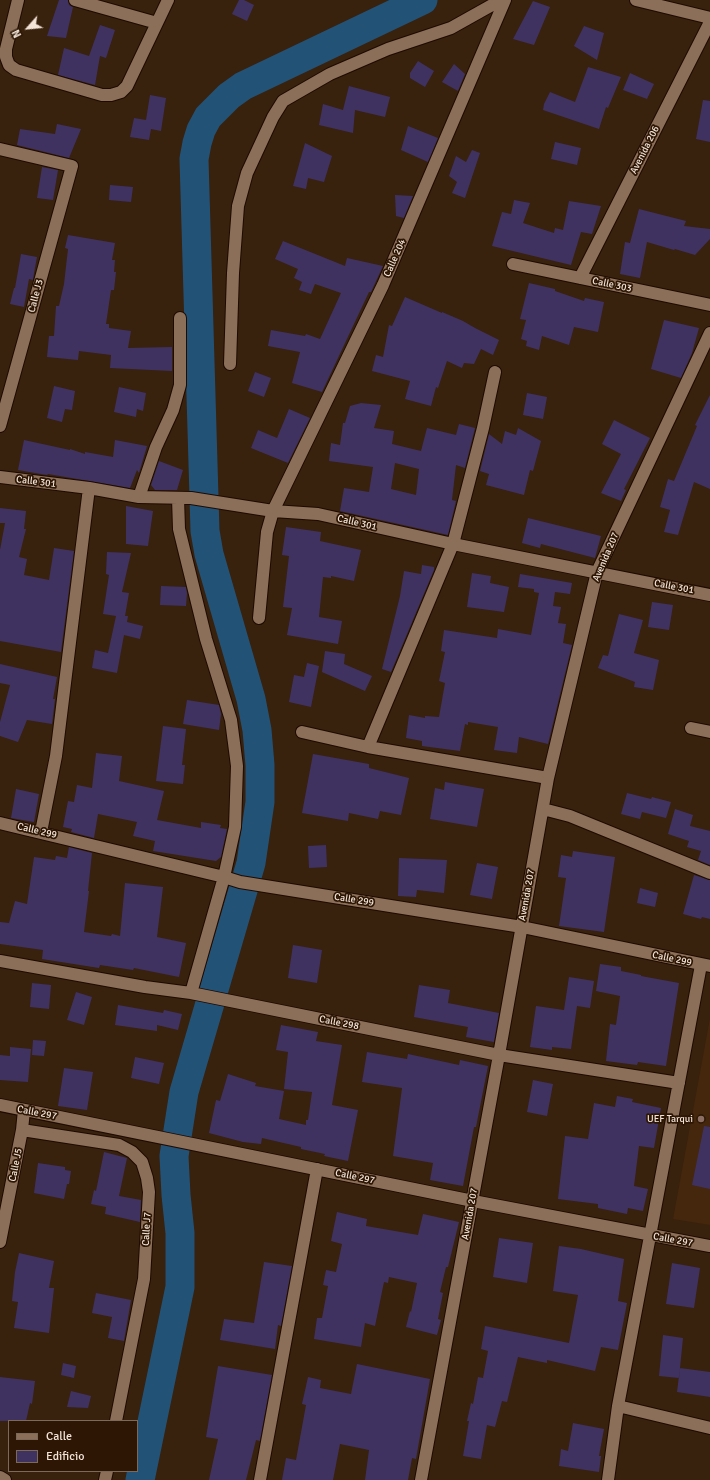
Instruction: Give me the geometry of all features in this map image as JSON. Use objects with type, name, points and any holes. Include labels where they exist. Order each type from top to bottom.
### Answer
[{"type":"street","points":[[18,0],[6,49],[6,57],[9,65],[16,70],[102,94],[111,95],[121,92],[127,86],[168,0]]},
{"type":"street","points":[[75,0],[157,24]]},
{"type":"street","points":[[230,364],[233,273],[238,206],[247,173],[272,116],[283,101],[330,74],[388,49],[451,28],[501,0]]},
{"type":"street","name":"Calle 204","points":[[259,618],[267,532],[273,511],[383,285],[505,0]]},
{"type":"street","points":[[636,0],[710,18]]},
{"type":"street","name":"Avenida 206","points":[[580,278],[710,22]]},
{"type":"street","name":"Calle J3","points":[[0,150],[72,166],[0,426]]},
{"type":"street","name":"Calle 303","points":[[514,264],[710,305]]},
{"type":"street","points":[[139,497],[156,447],[173,410],[180,385],[180,318]]},
{"type":"street","name":"Avenida 207","points":[[421,1480],[473,1201],[548,778],[597,572],[710,333]]},
{"type":"street","points":[[368,747],[453,544],[483,428],[495,372]]},
{"type":"street","name":"Calle 301","points":[[0,477],[89,488],[139,497],[191,498],[273,511],[318,514],[453,544],[710,595]]},
{"type":"street","points":[[41,832],[56,756],[89,488]]},
{"type":"street","points":[[178,498],[179,529],[206,639],[231,720],[237,766],[235,827],[224,877],[192,993]]},
{"type":"street","points":[[691,728],[710,732]]},
{"type":"street","points":[[302,732],[368,747],[548,778]]},
{"type":"street","points":[[542,809],[576,818],[710,873]]},
{"type":"street","name":"Calle 299","points":[[0,823],[240,882],[522,927],[706,965]]},
{"type":"street","name":"Calle 298","points":[[0,961],[146,987],[192,993],[499,1054],[679,1083]]},
{"type":"street","points":[[608,1480],[618,1406],[679,1083],[706,965]]},
{"type":"street","name":"Calle 297","points":[[0,1105],[473,1201],[710,1246]]},
{"type":"street","name":"Calle J5","points":[[0,1242],[22,1130],[24,1110]]},
{"type":"street","name":"Calle J7","points":[[22,1130],[120,1145],[132,1152],[142,1162],[147,1178],[149,1192],[144,1280],[116,1420]]},
{"type":"street","points":[[260,1480],[317,1169]]},
{"type":"street","points":[[618,1406],[710,1428]]},
{"type":"street","points":[[0,1478],[5,1480]]},
{"type":"shaded area","name":"UEF Tarqui","points":[[710,1018],[710,1225],[673,1219]]},
{"type":"building","points":[[59,0],[68,0],[69,5],[73,7],[66,38],[47,36]]},
{"type":"building","points":[[239,0],[244,0],[254,5],[247,21],[232,14]]},
{"type":"building","points":[[533,1],[550,7],[534,45],[513,39]]},
{"type":"building","points":[[100,25],[115,30],[106,58],[100,56],[95,85],[58,75],[64,48],[89,56]]},
{"type":"building","points":[[584,26],[604,33],[597,60],[574,46]]},
{"type":"building","points":[[418,61],[434,71],[425,87],[410,78],[410,73]]},
{"type":"building","points":[[454,64],[465,74],[458,91],[442,82]]},
{"type":"building","points":[[588,67],[621,77],[608,108],[606,107],[599,129],[543,110],[544,104],[550,92],[575,102]]},
{"type":"building","points":[[630,73],[654,84],[647,99],[623,90]]},
{"type":"building","points":[[349,86],[390,97],[385,117],[355,110],[353,133],[319,125],[323,104],[343,110]]},
{"type":"building","points":[[150,95],[166,98],[161,131],[151,129],[149,140],[130,137],[134,118],[146,120]]},
{"type":"building","points":[[703,100],[710,101],[710,142],[696,139]]},
{"type":"building","points":[[57,124],[81,129],[69,158],[17,145],[20,129],[55,134]]},
{"type":"building","points":[[408,126],[438,138],[428,162],[401,150]]},
{"type":"building","points":[[555,142],[581,148],[577,165],[551,159]]},
{"type":"building","points":[[305,143],[332,156],[324,182],[308,178],[306,189],[293,186]]},
{"type":"building","points":[[472,150],[480,153],[465,198],[452,193],[457,182],[449,176],[456,156],[466,162]]},
{"type":"building","points":[[42,167],[58,170],[53,200],[37,198]]},
{"type":"building","points":[[110,185],[133,187],[131,202],[109,200]]},
{"type":"building","points":[[395,195],[413,196],[404,218],[396,216]]},
{"type":"building","points":[[514,200],[530,203],[523,223],[554,233],[555,228],[563,230],[569,201],[601,206],[592,234],[581,232],[571,265],[492,246],[502,212],[511,214]]},
{"type":"building","points":[[639,209],[686,221],[684,226],[710,229],[710,239],[695,255],[647,242],[640,278],[620,274],[625,242],[630,243]]},
{"type":"building","points":[[68,235],[115,243],[112,260],[115,260],[114,272],[116,272],[114,290],[111,290],[106,324],[109,324],[109,328],[131,331],[128,348],[172,347],[172,371],[110,368],[111,355],[79,351],[78,360],[47,357],[49,336],[54,336],[56,306],[59,306],[64,284],[68,249],[65,248]]},
{"type":"building","points":[[283,241],[345,266],[347,258],[383,266],[371,292],[369,292],[322,392],[292,383],[300,352],[268,346],[271,330],[305,336],[306,334],[320,339],[341,293],[315,284],[311,294],[299,290],[302,282],[294,278],[298,269],[275,259]]},
{"type":"building","points":[[21,254],[37,257],[33,280],[29,279],[24,307],[10,304],[15,288]]},
{"type":"building","points":[[529,283],[555,289],[555,291],[584,301],[585,298],[604,302],[598,332],[574,327],[569,345],[542,336],[539,350],[526,346],[527,341],[521,339],[526,320],[520,319]]},
{"type":"building","points":[[405,297],[463,321],[499,340],[493,355],[481,349],[474,364],[464,363],[462,368],[447,361],[438,388],[436,387],[431,406],[405,399],[410,381],[372,371],[376,355],[383,357],[389,325],[392,326]]},
{"type":"building","points":[[664,320],[699,328],[692,353],[681,378],[651,369]]},
{"type":"building","points":[[255,372],[271,378],[264,397],[248,391]]},
{"type":"building","points":[[54,386],[75,391],[72,410],[65,409],[62,422],[47,418]]},
{"type":"building","points":[[119,387],[146,393],[143,411],[137,409],[136,417],[114,412]]},
{"type":"building","points":[[527,393],[547,397],[543,419],[523,415]]},
{"type":"building","points":[[710,395],[710,489],[694,482],[678,535],[664,532],[670,510],[660,507],[668,479],[674,481],[697,426],[695,425]]},
{"type":"building","points":[[361,403],[381,405],[374,428],[394,431],[392,444],[421,451],[427,428],[456,435],[459,424],[475,428],[465,468],[456,465],[452,500],[456,501],[448,535],[340,511],[344,488],[369,492],[373,467],[329,461],[331,443],[340,445],[343,423],[345,423],[350,406]],"holes":[[[395,463],[419,469],[416,495],[391,489]]]},
{"type":"building","points":[[289,409],[310,418],[288,463],[251,448],[258,430],[277,438]]},
{"type":"building","points":[[614,420],[650,438],[624,489],[626,490],[621,501],[601,493],[621,454],[602,444]]},
{"type":"building","points":[[518,428],[541,441],[533,471],[530,470],[524,495],[486,485],[489,474],[480,471],[489,434],[502,444],[505,431],[516,435]]},
{"type":"building","points":[[24,440],[70,449],[85,454],[85,452],[113,457],[115,440],[147,446],[139,473],[137,470],[130,488],[18,470]]},
{"type":"building","points":[[159,461],[183,470],[177,490],[155,490],[151,485]]},
{"type":"building","points":[[126,506],[153,511],[148,546],[126,544]]},
{"type":"building","points":[[0,508],[26,511],[24,529],[26,529],[19,557],[27,559],[24,575],[49,580],[54,548],[74,551],[61,652],[0,641],[0,550],[5,523],[0,523]]},
{"type":"building","points":[[528,518],[601,536],[595,558],[541,544],[540,548],[522,543]]},
{"type":"building","points":[[286,527],[321,532],[320,541],[361,550],[354,581],[331,576],[331,578],[323,577],[319,617],[342,621],[338,644],[287,635],[292,608],[283,607],[289,556],[282,555]]},
{"type":"building","points":[[107,552],[131,553],[122,592],[129,593],[125,616],[128,616],[127,622],[143,626],[140,639],[124,635],[117,673],[92,668],[95,650],[108,653],[116,616],[103,614],[109,575],[106,574]]},
{"type":"building","points":[[422,565],[434,567],[434,570],[391,672],[382,669],[400,596],[404,571],[421,574]]},
{"type":"building","points":[[472,573],[491,576],[490,583],[509,587],[504,612],[467,607]]},
{"type":"building","points":[[520,574],[572,583],[570,594],[555,592],[553,606],[561,607],[558,623],[566,624],[563,643],[572,645],[548,744],[519,737],[517,753],[494,750],[498,727],[468,722],[468,725],[465,724],[460,751],[422,746],[422,741],[406,738],[409,715],[425,718],[425,716],[439,717],[445,683],[439,681],[445,652],[441,651],[444,630],[497,638],[498,629],[531,635],[539,593],[534,592],[534,589],[518,587]]},
{"type":"building","points":[[161,586],[186,587],[186,606],[160,605]]},
{"type":"building","points":[[652,602],[673,605],[669,630],[648,627]]},
{"type":"building","points":[[619,614],[643,620],[634,653],[659,660],[653,690],[634,687],[635,682],[598,668],[603,655],[608,656]]},
{"type":"building","points":[[325,651],[345,654],[344,664],[372,676],[365,691],[322,672]]},
{"type":"building","points":[[307,663],[319,666],[311,707],[289,702],[294,675],[304,677]]},
{"type":"building","points":[[0,664],[57,677],[53,699],[55,699],[52,724],[27,720],[18,742],[0,736],[0,722],[10,685],[0,683]]},
{"type":"building","points":[[187,700],[219,705],[221,714],[219,730],[183,724]]},
{"type":"building","points":[[163,726],[186,729],[182,765],[185,765],[183,784],[156,781]]},
{"type":"building","points":[[96,753],[122,756],[119,781],[164,791],[157,820],[201,828],[201,822],[221,825],[220,828],[227,829],[221,857],[216,861],[153,851],[155,841],[133,836],[137,822],[98,814],[94,838],[71,832],[72,829],[63,827],[68,801],[74,802],[77,785],[92,788]]},
{"type":"building","points":[[313,754],[369,764],[369,768],[409,778],[401,815],[380,811],[378,819],[349,813],[348,821],[302,813]]},
{"type":"building","points":[[445,782],[484,789],[477,827],[430,819],[435,788],[444,790]]},
{"type":"building","points":[[16,789],[39,794],[34,822],[11,818]]},
{"type":"building","points":[[627,793],[671,802],[666,818],[642,812],[640,819],[621,814]]},
{"type":"building","points":[[675,809],[693,815],[690,826],[710,831],[710,865],[698,860],[701,851],[687,847],[689,841],[668,834]]},
{"type":"building","points":[[326,845],[327,867],[309,868],[308,846]]},
{"type":"building","points":[[69,847],[92,853],[84,932],[120,936],[125,883],[163,887],[157,937],[186,943],[179,977],[134,968],[133,970],[100,965],[99,968],[42,959],[43,950],[0,944],[0,922],[9,923],[15,901],[27,904],[34,857],[55,860],[56,856],[67,858]]},
{"type":"building","points":[[573,851],[615,857],[604,932],[559,926],[566,878],[558,877],[561,855],[572,857]]},
{"type":"building","points":[[399,858],[447,860],[444,893],[417,890],[416,897],[398,896]]},
{"type":"building","points":[[477,863],[498,867],[492,899],[470,895]]},
{"type":"building","points":[[694,875],[710,880],[710,919],[702,917],[701,919],[683,914]]},
{"type":"building","points":[[640,888],[658,893],[655,907],[637,903]]},
{"type":"building","points":[[293,945],[322,950],[317,983],[288,978]]},
{"type":"building","points":[[600,964],[621,967],[621,971],[641,976],[679,983],[666,1066],[638,1062],[637,1065],[606,1061],[610,1024],[616,1025],[620,996],[596,991]]},
{"type":"building","points":[[569,977],[594,981],[590,1008],[577,1006],[571,1049],[552,1047],[552,1050],[530,1047],[536,1006],[564,1010]]},
{"type":"building","points":[[32,983],[51,985],[49,1009],[30,1007]]},
{"type":"building","points":[[419,985],[450,990],[448,1003],[499,1013],[494,1042],[466,1037],[468,1027],[414,1017]]},
{"type":"building","points":[[76,992],[92,997],[84,1025],[67,1020]]},
{"type":"building","points":[[118,1005],[163,1013],[164,1010],[182,1014],[178,1030],[157,1025],[157,1031],[115,1025]]},
{"type":"building","points":[[281,1025],[318,1032],[316,1041],[342,1045],[332,1105],[358,1110],[348,1161],[324,1156],[325,1154],[301,1149],[301,1147],[262,1138],[261,1144],[243,1142],[209,1133],[216,1100],[220,1101],[228,1074],[256,1083],[255,1086],[284,1091],[279,1119],[306,1125],[312,1092],[284,1089],[288,1052],[276,1050]]},
{"type":"building","points":[[33,1040],[46,1041],[44,1056],[32,1055]]},
{"type":"building","points":[[10,1047],[31,1049],[28,1082],[0,1080],[0,1055],[10,1056]]},
{"type":"building","points":[[367,1052],[407,1059],[408,1054],[459,1065],[460,1060],[488,1066],[476,1127],[474,1127],[463,1186],[430,1180],[433,1163],[393,1156],[402,1088],[362,1082]]},
{"type":"building","points":[[135,1057],[164,1063],[159,1084],[131,1078]]},
{"type":"building","points":[[64,1068],[93,1072],[87,1110],[58,1106]]},
{"type":"building","points":[[533,1080],[553,1084],[547,1116],[527,1112]]},
{"type":"building","points":[[617,1096],[633,1099],[632,1102],[661,1108],[654,1148],[639,1146],[634,1186],[648,1189],[643,1211],[628,1208],[627,1214],[598,1208],[598,1204],[558,1199],[565,1136],[588,1139],[594,1103],[615,1107]]},
{"type":"building","points":[[704,1126],[710,1127],[710,1189],[692,1185]]},
{"type":"building","points":[[104,1152],[127,1158],[119,1196],[141,1200],[140,1222],[105,1214],[106,1207],[91,1204],[94,1190],[96,1191]]},
{"type":"building","points":[[38,1163],[65,1167],[65,1170],[71,1171],[69,1184],[67,1184],[64,1199],[34,1193]]},
{"type":"building","points":[[337,1212],[367,1219],[366,1226],[418,1235],[423,1214],[459,1222],[440,1292],[443,1293],[438,1319],[441,1320],[437,1335],[406,1327],[410,1311],[411,1312],[417,1283],[389,1277],[388,1283],[384,1282],[375,1326],[365,1323],[361,1347],[314,1339],[317,1318],[322,1318],[328,1286],[323,1285],[326,1270],[336,1272],[342,1244],[331,1241]]},
{"type":"building","points":[[499,1238],[533,1243],[527,1283],[493,1277]]},
{"type":"building","points":[[559,1246],[581,1249],[624,1259],[618,1301],[627,1303],[618,1350],[601,1347],[595,1371],[547,1360],[547,1363],[518,1357],[507,1402],[502,1401],[495,1427],[487,1425],[481,1459],[463,1456],[469,1421],[467,1421],[471,1403],[473,1404],[478,1377],[483,1378],[488,1351],[481,1349],[485,1326],[569,1343],[578,1295],[553,1291]]},
{"type":"building","points":[[19,1253],[54,1261],[49,1288],[54,1288],[49,1333],[14,1328],[18,1302],[12,1301],[15,1272]]},
{"type":"building","points":[[264,1262],[292,1266],[281,1326],[278,1325],[275,1349],[220,1340],[224,1319],[254,1323]]},
{"type":"building","points":[[672,1263],[700,1268],[694,1308],[666,1304]]},
{"type":"building","points":[[96,1293],[131,1300],[124,1341],[108,1338],[112,1317],[92,1313]]},
{"type":"building","points":[[663,1335],[683,1338],[679,1378],[659,1376]]},
{"type":"building","points":[[63,1363],[76,1366],[74,1378],[61,1375]]},
{"type":"building","points":[[357,1364],[430,1379],[416,1459],[412,1458],[408,1480],[365,1480],[369,1450],[340,1444],[333,1480],[282,1480],[286,1458],[296,1460],[306,1405],[302,1404],[308,1377],[321,1380],[320,1388],[351,1394]]},
{"type":"building","points":[[218,1366],[272,1375],[260,1441],[256,1440],[246,1480],[209,1480],[218,1439],[206,1437]]},
{"type":"building","points":[[680,1368],[710,1372],[710,1397],[677,1392]]},
{"type":"building","points":[[0,1377],[35,1381],[32,1404],[30,1403],[26,1420],[0,1421]]},
{"type":"building","points":[[71,1391],[91,1396],[88,1408],[67,1407]]},
{"type":"building","points":[[573,1423],[604,1429],[599,1456],[601,1456],[599,1472],[559,1466],[561,1449],[568,1451]]},
{"type":"waterway","points":[[140,1480],[180,1287],[180,1233],[174,1156],[184,1092],[251,863],[260,802],[260,765],[257,730],[251,699],[209,554],[205,531],[194,159],[197,143],[201,130],[208,117],[229,96],[243,86],[423,0]]},
{"type":"place","name":"UEF Tarqui","points":[[701,1119]]}]
